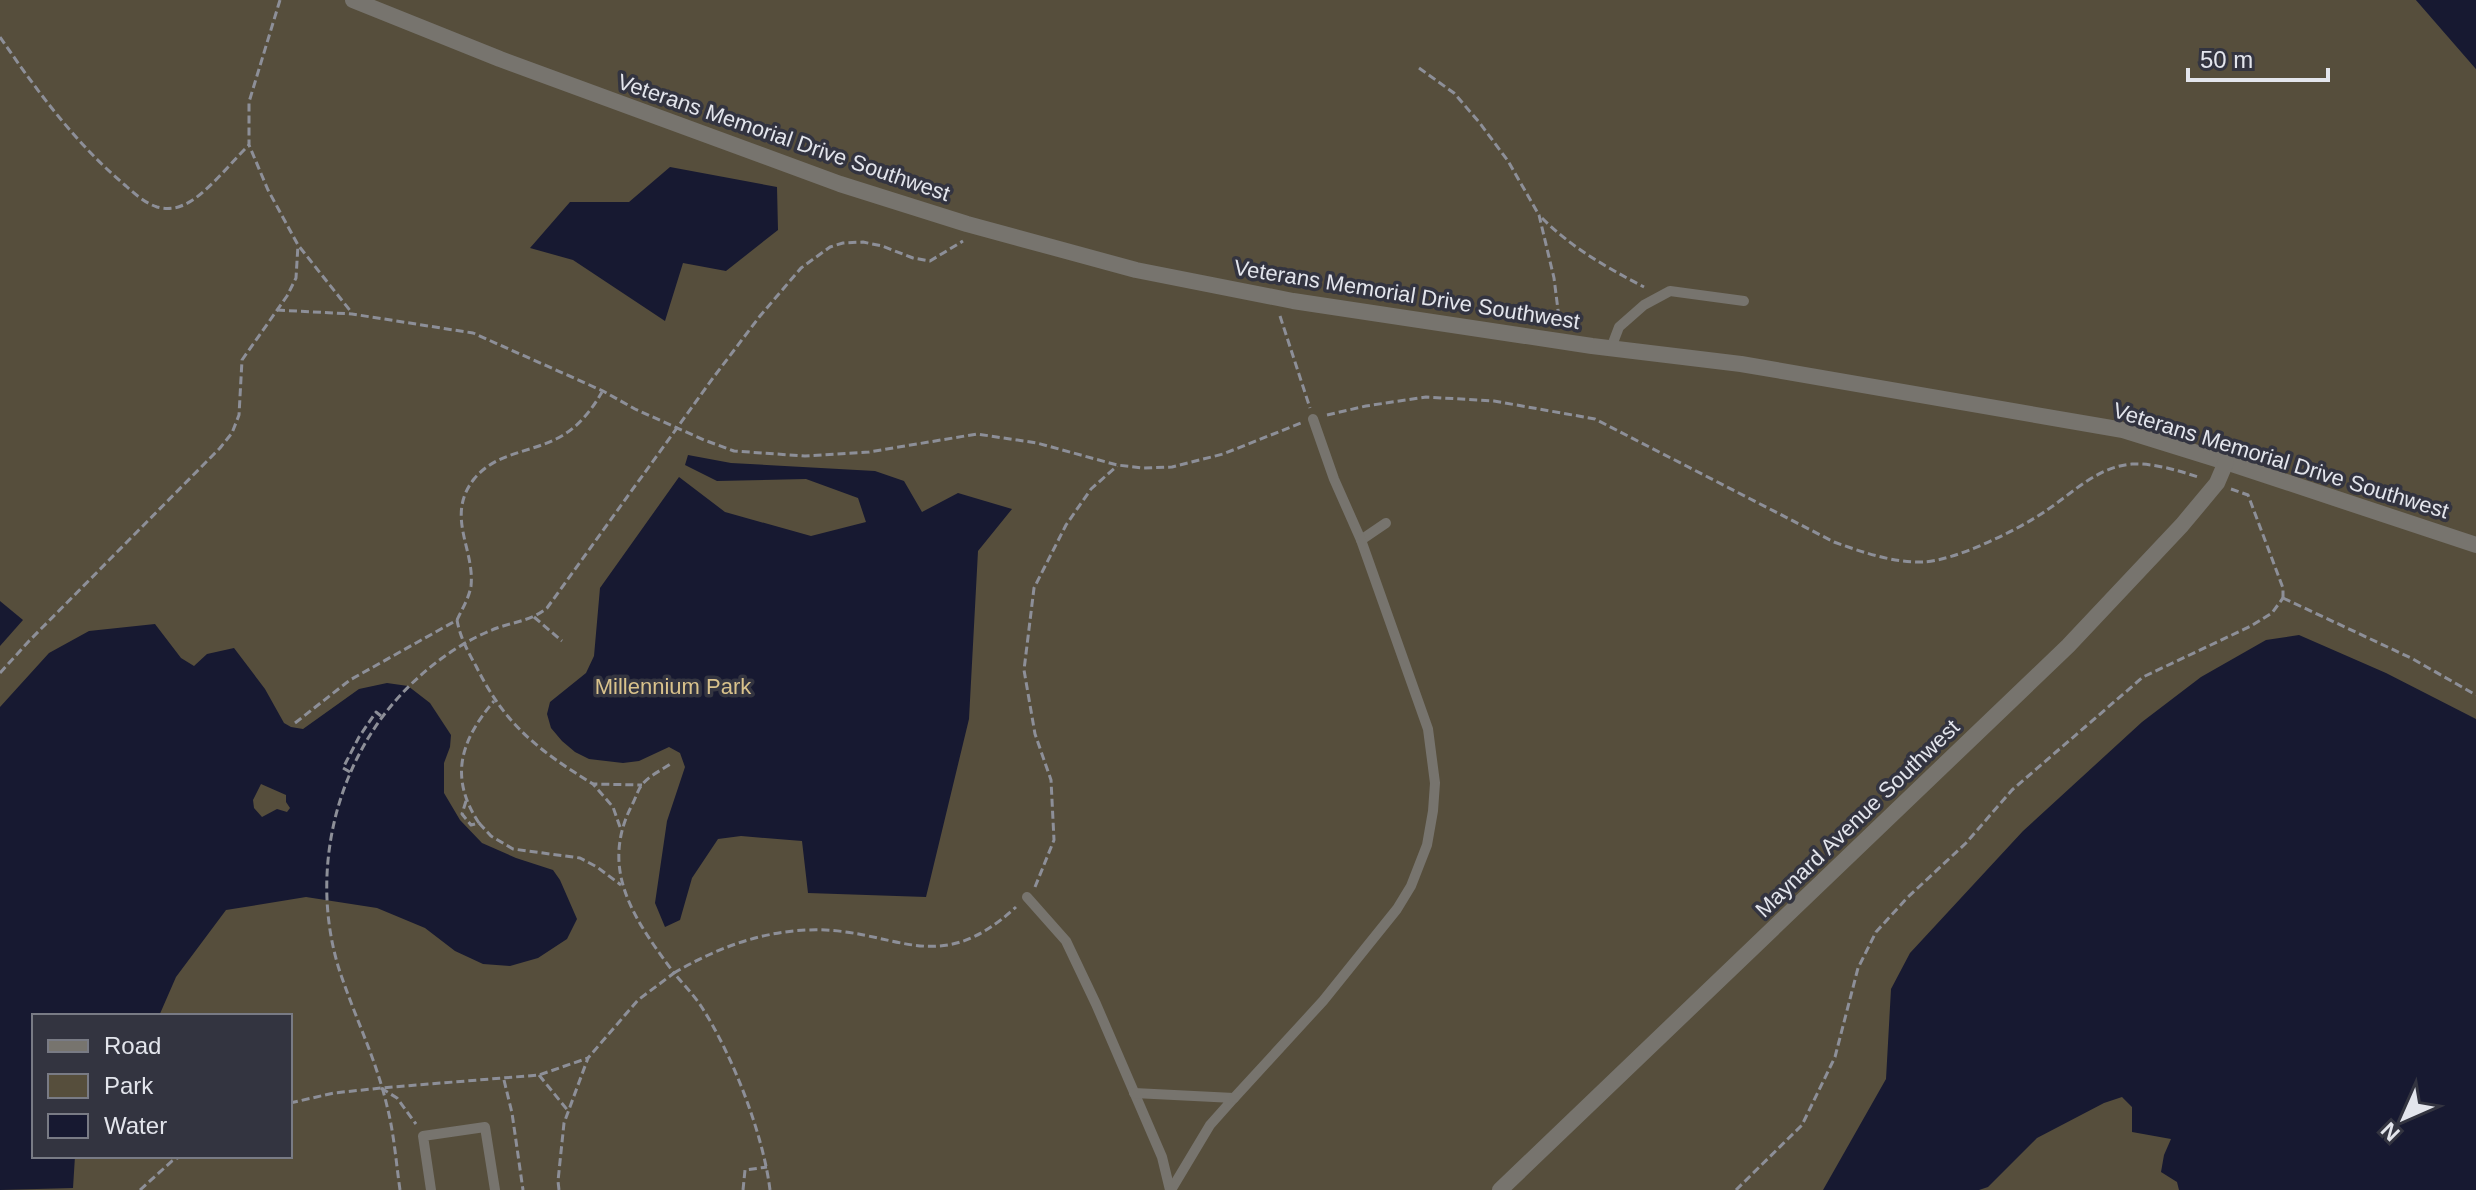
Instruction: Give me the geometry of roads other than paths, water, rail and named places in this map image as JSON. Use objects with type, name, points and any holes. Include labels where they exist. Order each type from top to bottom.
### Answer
[{"type":"street","name":"Veterans Memorial Drive Southwest","points":[[353,0],[500,59],[840,184],[1136,270],[1278,298],[1562,342],[1847,380],[2123,430],[2476,545]]},
{"type":"street","name":"Maynard Avenue Southwest","points":[[1500,1190],[2068,646],[2182,525],[2217,483],[2226,462]]},
{"type":"lane","points":[[1611,348],[1619,327],[1644,305],[1670,291],[1744,301]]},
{"type":"lane","points":[[1170,1190],[1210,1125],[1323,1001],[1397,909],[1411,886],[1427,845],[1435,783],[1428,729],[1361,540],[1334,479],[1313,419]]},
{"type":"lane","points":[[1361,540],[1386,523]]},
{"type":"lane","points":[[1027,897],[1066,941],[1162,1157],[1170,1190]]},
{"type":"lane","points":[[1134,1093],[1234,1098]]},
{"type":"lane","points":[[431,1190],[423,1136],[485,1127],[495,1190]]},
{"type":"water","points":[[2416,0],[2476,0],[2476,69]]},
{"type":"water","points":[[670,167],[777,187],[778,230],[726,271],[683,263],[665,321],[573,260],[530,248],[570,202],[629,202]]},
{"type":"water","points":[[688,455],[731,463],[875,471],[904,481],[922,512],[958,493],[1012,509],[978,551],[969,719],[926,897],[808,893],[802,841],[741,836],[718,839],[692,878],[680,920],[665,927],[655,903],[667,821],[685,767],[680,753],[669,747],[639,761],[623,763],[589,759],[575,752],[551,728],[547,714],[550,702],[586,673],[594,656],[600,588],[679,477],[725,512],[811,536],[866,522],[858,498],[806,479],[717,481],[685,465]]},
{"type":"water","points":[[0,601],[23,620],[0,646]]},
{"type":"water","points":[[155,624],[181,658],[194,666],[207,654],[234,648],[265,689],[284,723],[303,729],[359,689],[387,683],[408,686],[430,703],[451,735],[444,763],[444,793],[460,820],[482,843],[553,870],[577,919],[567,939],[538,958],[510,966],[483,964],[455,951],[425,928],[377,908],[306,897],[226,910],[176,977],[160,1014],[32,1014],[32,1158],[75,1158],[73,1188],[0,1190],[0,707],[49,653],[89,631]],"holes":[[[261,784],[286,795],[290,808],[287,812],[277,809],[262,817],[254,808],[253,800]]]},
{"type":"water","points":[[2299,635],[2386,673],[2476,719],[2476,1190],[2179,1190],[2177,1182],[2161,1172],[2171,1139],[2132,1132],[2132,1107],[2122,1097],[2104,1103],[2037,1138],[1988,1187],[1979,1190],[1823,1190],[1886,1079],[1891,989],[1910,953],[2023,831],[2142,722],[2201,677],[2266,640]]},
{"type":"park label","name":"Millennium Park","points":[[673,686]]}]
